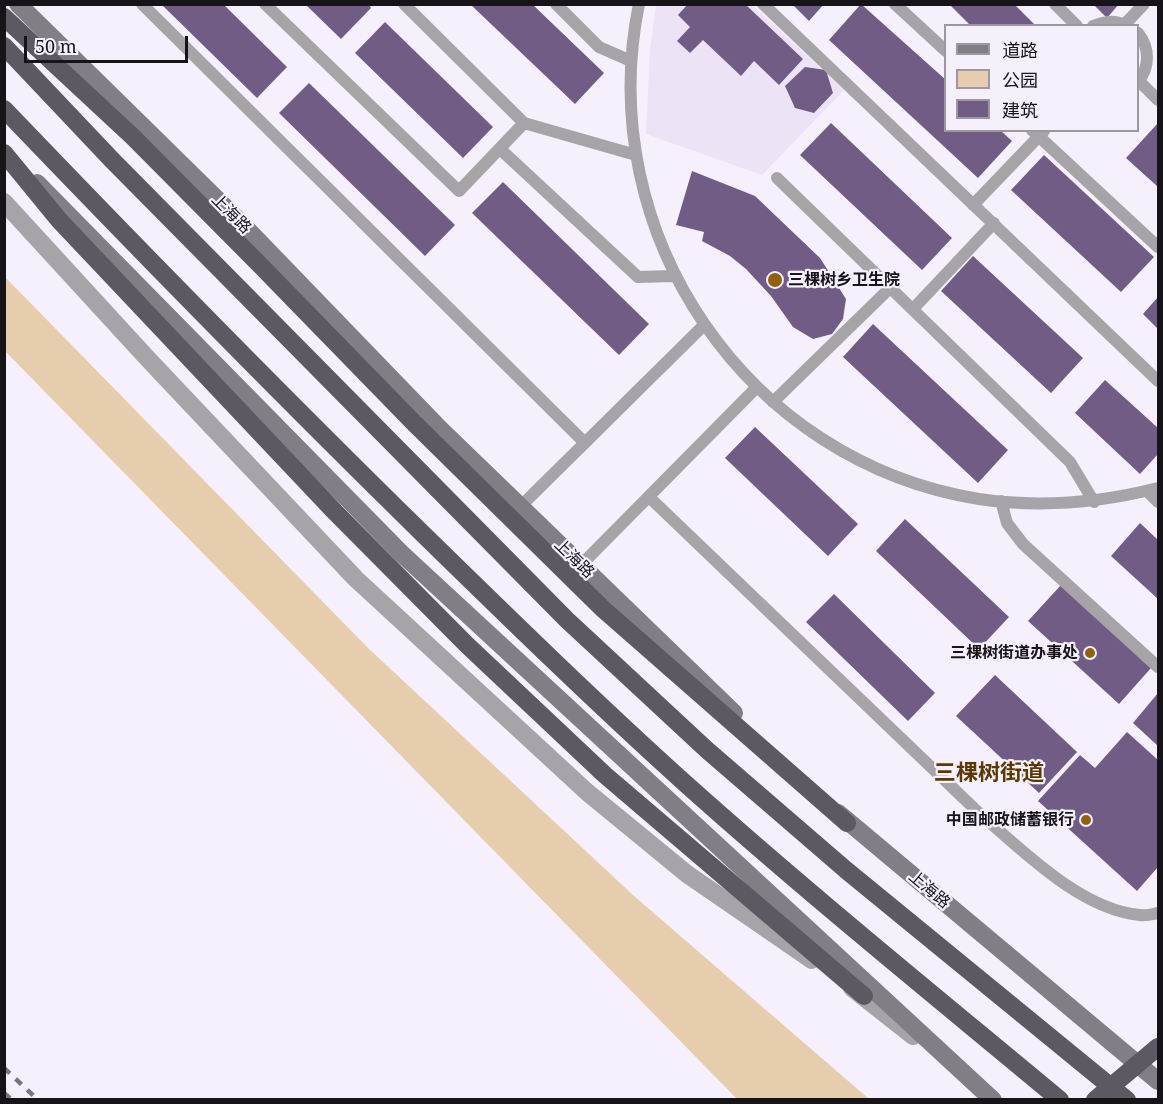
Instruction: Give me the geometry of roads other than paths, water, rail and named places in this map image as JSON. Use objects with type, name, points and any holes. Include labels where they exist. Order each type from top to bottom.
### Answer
[{"type":"highway","points":[[4,17],[141,145],[415,424],[603,609],[848,823]]},
{"type":"highway","points":[[4,46],[162,212],[567,620],[707,750],[846,870],[1127,1100]]},
{"type":"highway","points":[[4,109],[295,409],[538,647],[685,784],[819,901],[1060,1100]]},
{"type":"highway","points":[[4,151],[59,220],[344,520],[467,645],[605,775],[864,996]]},
{"type":"highway","points":[[1095,1100],[1158,1047]]},
{"type":"main road","name":"上海路","points":[[18,4],[240,222],[440,429],[848,823],[1158,1081]]},
{"type":"main road","points":[[4,151],[401,553],[991,1100]]},
{"type":"street","points":[[4,202],[356,579],[569,776],[687,874],[864,996],[991,1100]]},
{"type":"lane","points":[[142,4],[585,443]]},
{"type":"lane","points":[[265,4],[459,191],[524,123]]},
{"type":"lane","points":[[404,4],[524,123],[636,155]]},
{"type":"lane","points":[[555,4],[599,47],[631,61]]},
{"type":"lane","points":[[639,4],[631,61],[630,99],[636,155],[649,212],[675,276],[704,325],[720,347],[773,402],[803,426],[869,465],[942,491],[1001,501],[1055,504],[1094,501],[1153,490],[1158,502]]},
{"type":"lane","points":[[764,4],[1158,381]]},
{"type":"lane","points":[[895,4],[944,50]]},
{"type":"lane","points":[[1055,4],[1075,24]]},
{"type":"lane","points":[[1127,24],[1144,4]]},
{"type":"lane","points":[[1097,24],[1103,21],[1123,24]]},
{"type":"lane","points":[[1139,36],[1147,49],[1148,60],[1145,72],[1139,81]]},
{"type":"lane","points":[[1139,83],[1158,100]]},
{"type":"lane","points":[[974,205],[1038,132],[1158,247]]},
{"type":"lane","points":[[500,149],[638,277],[675,276]]},
{"type":"lane","points":[[777,178],[1070,462],[1094,501]]},
{"type":"lane","points":[[913,309],[994,224]]},
{"type":"lane","points":[[773,402],[890,288]]},
{"type":"lane","points":[[520,507],[704,325]]},
{"type":"lane","points":[[581,566],[758,387]]},
{"type":"lane","points":[[649,497],[979,813],[1021,849],[1060,880],[1090,898],[1142,916],[1158,913]]},
{"type":"lane","points":[[1001,501],[1007,523],[1023,544],[1158,667]]},
{"type":"railway","points":[[4,1068],[38,1100]]},
{"type":"railway","points":[[4,1093],[12,1100]]},
{"type":"place","name":"三棵树乡卫生院","points":[[775,280]]},
{"type":"place","name":"三棵树街道办事处","points":[[1090,653]]},
{"type":"place","name":"中国邮政储蓄银行","points":[[1086,820]]},
{"type":"district","name":"三棵树街道","points":[[989,774]]}]
